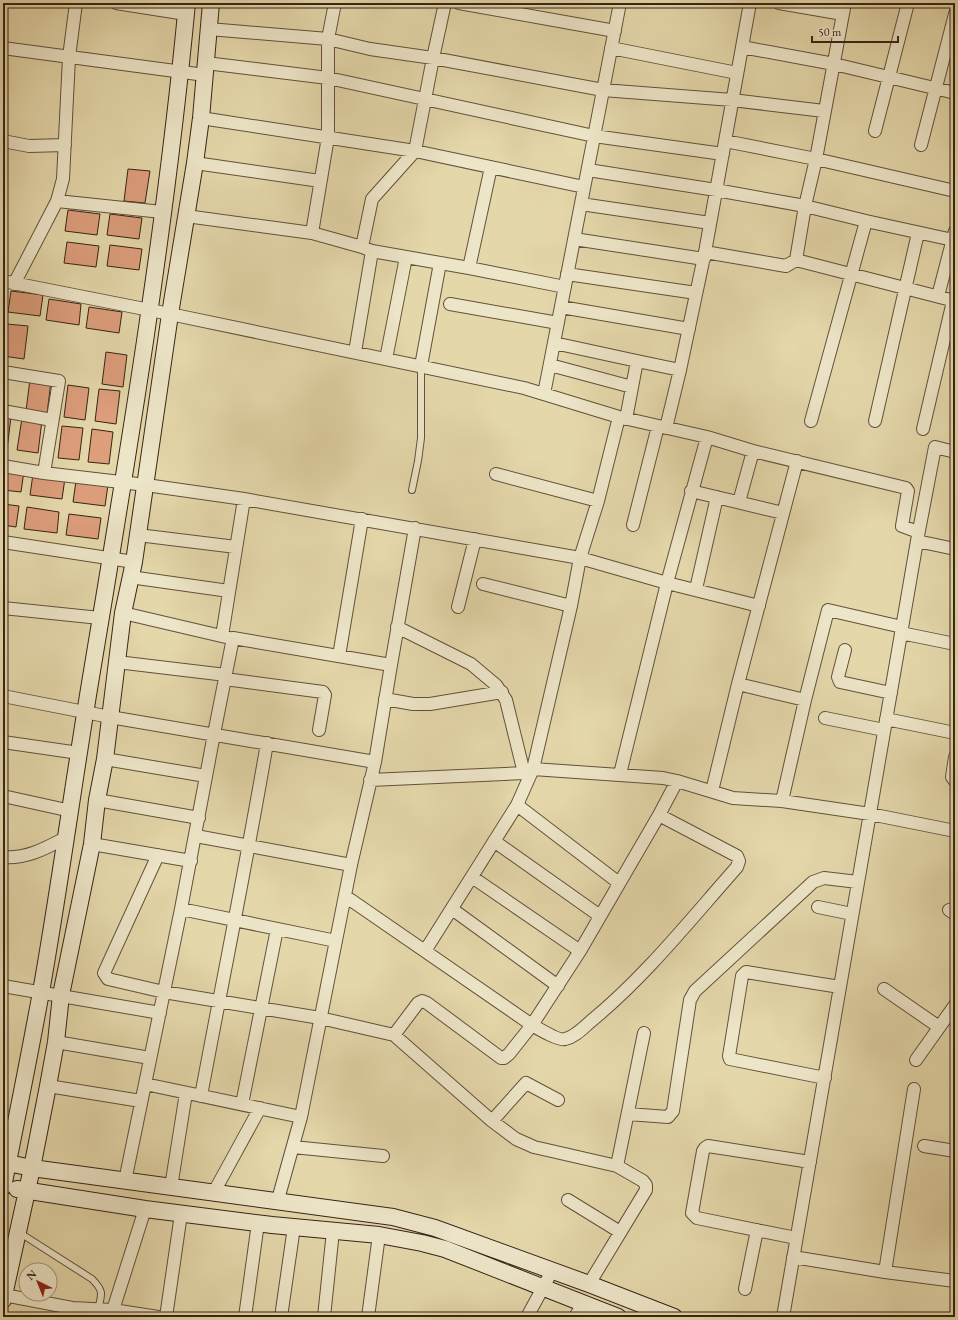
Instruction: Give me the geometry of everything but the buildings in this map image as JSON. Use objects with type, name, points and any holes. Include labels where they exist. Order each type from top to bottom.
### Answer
[{"type":"street","points":[[76,3],[69,57],[63,179],[57,201],[9,283],[170,314],[524,388],[622,418],[707,437],[753,451],[907,489],[908,491],[902,526],[918,536],[955,549]]},
{"type":"street","points":[[116,3],[187,8],[181,72],[150,310],[124,482],[100,618],[71,811],[41,992],[30,1052],[5,1162],[3,1187],[181,1214],[378,1235],[422,1243],[445,1249],[543,1288],[579,1310],[618,1317]]},
{"type":"street","points":[[158,1317],[113,1310],[72,1308],[4,1297],[48,1086],[55,1048],[61,996],[92,844],[97,800],[105,759],[123,613],[146,485],[170,314],[195,163],[201,118],[211,3]]},
{"type":"street","points":[[312,233],[328,137],[328,39],[335,3]]},
{"type":"street","points":[[355,352],[372,199],[415,151],[445,3]]},
{"type":"street","points":[[459,3],[615,31]]},
{"type":"street","points":[[544,394],[620,3]]},
{"type":"street","points":[[633,525],[680,370],[704,255],[750,3]]},
{"type":"street","points":[[779,3],[844,9],[816,159],[805,206],[796,260]]},
{"type":"street","points":[[875,131],[908,3]]},
{"type":"street","points":[[921,145],[955,14]]},
{"type":"street","points":[[209,29],[328,39],[370,49],[433,58],[603,90],[732,100],[824,112]]},
{"type":"street","points":[[742,47],[834,64],[955,93]]},
{"type":"street","points":[[3,48],[181,72],[205,69],[328,78],[594,136],[723,154]]},
{"type":"street","points":[[612,48],[737,73]]},
{"type":"street","points":[[201,118],[415,151],[584,187]]},
{"type":"street","points":[[3,141],[29,146],[65,145]]},
{"type":"street","points":[[725,141],[955,189]]},
{"type":"street","points":[[195,163],[320,181]]},
{"type":"street","points":[[469,268],[491,167]]},
{"type":"street","points":[[588,170],[716,190],[805,206],[918,233],[954,235],[938,296]]},
{"type":"street","points":[[57,201],[162,212]]},
{"type":"street","points":[[581,204],[710,223]]},
{"type":"street","points":[[186,216],[312,233],[367,249],[565,287]]},
{"type":"street","points":[[811,421],[866,221]]},
{"type":"street","points":[[875,421],[918,233]]},
{"type":"street","points":[[574,239],[786,266],[796,260],[954,301],[923,429]]},
{"type":"street","points":[[386,359],[406,257]]},
{"type":"street","points":[[421,366],[440,263]]},
{"type":"street","points":[[567,274],[696,293]]},
{"type":"street","points":[[450,304],[558,323]]},
{"type":"street","points":[[561,306],[689,329]]},
{"type":"street","points":[[554,343],[680,370]]},
{"type":"street","points":[[425,951],[517,805],[529,771],[571,606],[580,558],[632,387],[637,361]]},
{"type":"street","points":[[550,365],[632,387]]},
{"type":"street","points":[[3,372],[59,381],[44,473]]},
{"type":"street","points":[[3,411],[52,420]]},
{"type":"street","points":[[620,774],[691,491],[707,437]]},
{"type":"street","points":[[783,1317],[901,630],[935,447],[955,452]]},
{"type":"street","points":[[739,502],[753,451]]},
{"type":"street","points":[[712,791],[738,684],[797,461]]},
{"type":"street","points":[[3,466],[44,473],[124,482],[244,499],[580,558],[668,583],[759,606]]},
{"type":"street","points":[[496,474],[598,501]]},
{"type":"street","points":[[691,491],[783,513]]},
{"type":"street","points":[[696,589],[717,497]]},
{"type":"street","points":[[125,1181],[196,836],[225,677],[229,591],[244,499]]},
{"type":"street","points":[[339,656],[362,519]]},
{"type":"street","points":[[277,1203],[301,1117],[351,864],[375,762],[390,665],[415,528]]},
{"type":"street","points":[[138,535],[236,547]]},
{"type":"street","points":[[458,607],[475,539]]},
{"type":"street","points":[[3,542],[110,559],[132,569],[229,591]]},
{"type":"street","points":[[484,584],[571,606]]},
{"type":"street","points":[[3,608],[100,618]]},
{"type":"street","points":[[782,801],[805,700],[828,610],[955,644]]},
{"type":"street","points":[[123,613],[228,637],[390,665]]},
{"type":"street","points":[[397,627],[471,664],[496,685],[506,700],[529,771]]},
{"type":"street","points":[[845,650],[838,678],[840,682],[891,693]]},
{"type":"street","points":[[117,662],[323,692],[325,694],[319,730]]},
{"type":"street","points":[[738,684],[805,700]]},
{"type":"street","points":[[385,699],[413,704],[430,704],[502,692]]},
{"type":"street","points":[[3,696],[110,717],[375,762]]},
{"type":"street","points":[[825,718],[955,734]]},
{"type":"street","points":[[3,742],[79,753]]},
{"type":"street","points":[[201,1096],[249,846],[267,743]]},
{"type":"street","points":[[955,757],[952,777],[955,781]]},
{"type":"street","points":[[105,759],[206,776]]},
{"type":"street","points":[[370,780],[529,771],[620,774],[677,781],[733,798],[782,801],[870,814],[955,831]]},
{"type":"street","points":[[394,1035],[418,1003],[422,1002],[428,1003],[501,1058],[504,1058],[509,1054],[532,1026],[580,951],[659,815],[677,781]]},
{"type":"street","points":[[3,796],[71,811]]},
{"type":"street","points":[[97,800],[199,818]]},
{"type":"street","points":[[517,805],[619,883]]},
{"type":"street","points":[[345,896],[532,1026],[563,1040],[570,1038],[614,1003],[665,949],[737,867],[739,861],[736,856],[659,815]]},
{"type":"street","points":[[196,836],[351,864]]},
{"type":"street","points":[[3,857],[13,858],[25,856],[42,850],[66,837]]},
{"type":"street","points":[[494,841],[600,916]]},
{"type":"street","points":[[92,844],[191,861]]},
{"type":"street","points":[[158,856],[104,973],[108,979],[164,992],[320,1018],[394,1035],[492,1121],[516,1139],[534,1147],[618,1166],[643,1181],[646,1186],[646,1190],[589,1284]]},
{"type":"street","points":[[472,877],[580,951]]},
{"type":"street","points":[[628,1114],[668,1117],[673,1111],[690,1000],[695,991],[813,882],[824,878],[858,882]]},
{"type":"street","points":[[818,907],[852,914]]},
{"type":"street","points":[[181,909],[336,941]]},
{"type":"street","points":[[452,909],[558,986]]},
{"type":"street","points":[[242,1104],[277,929]]},
{"type":"street","points":[[825,1078],[730,1059],[729,1056],[740,983],[742,976],[746,972],[840,987]]},
{"type":"street","points":[[3,986],[160,1013]]},
{"type":"street","points":[[884,988],[939,1027]]},
{"type":"street","points":[[916,1060],[955,1005]]},
{"type":"street","points":[[618,1166],[644,1033]]},
{"type":"street","points":[[30,1052],[55,1048],[150,1058]]},
{"type":"street","points":[[492,1121],[526,1083],[558,1100]]},
{"type":"street","points":[[145,1084],[301,1117]]},
{"type":"street","points":[[48,1086],[141,1101]]},
{"type":"street","points":[[884,1272],[914,1089]]},
{"type":"street","points":[[171,1187],[186,1093]]},
{"type":"street","points":[[214,1192],[260,1108]]},
{"type":"street","points":[[796,1238],[697,1218],[694,1216],[692,1213],[703,1151],[708,1146],[810,1162]]},
{"type":"street","points":[[924,1146],[955,1151]]},
{"type":"street","points":[[293,1147],[384,1156]]},
{"type":"street","points":[[5,1162],[32,1168],[214,1192],[277,1203],[377,1215],[412,1222],[436,1228],[674,1317]]},
{"type":"street","points":[[568,1200],[620,1232]]},
{"type":"street","points":[[113,1310],[145,1209]]},
{"type":"street","points":[[166,1317],[181,1214]]},
{"type":"street","points":[[245,1317],[258,1223]]},
{"type":"street","points":[[281,1317],[294,1227]]},
{"type":"street","points":[[745,1289],[757,1230]]},
{"type":"street","points":[[324,1317],[333,1231]]},
{"type":"street","points":[[368,1317],[378,1235]]},
{"type":"street","points":[[793,1257],[884,1272],[955,1281]]},
{"type":"street","points":[[527,1317],[552,1271]]},
{"type":"lane","points":[[412,490],[418,461],[420,438],[421,366]]},
{"type":"lane","points":[[18,1232],[95,1282],[102,1290],[98,1309]]}]
